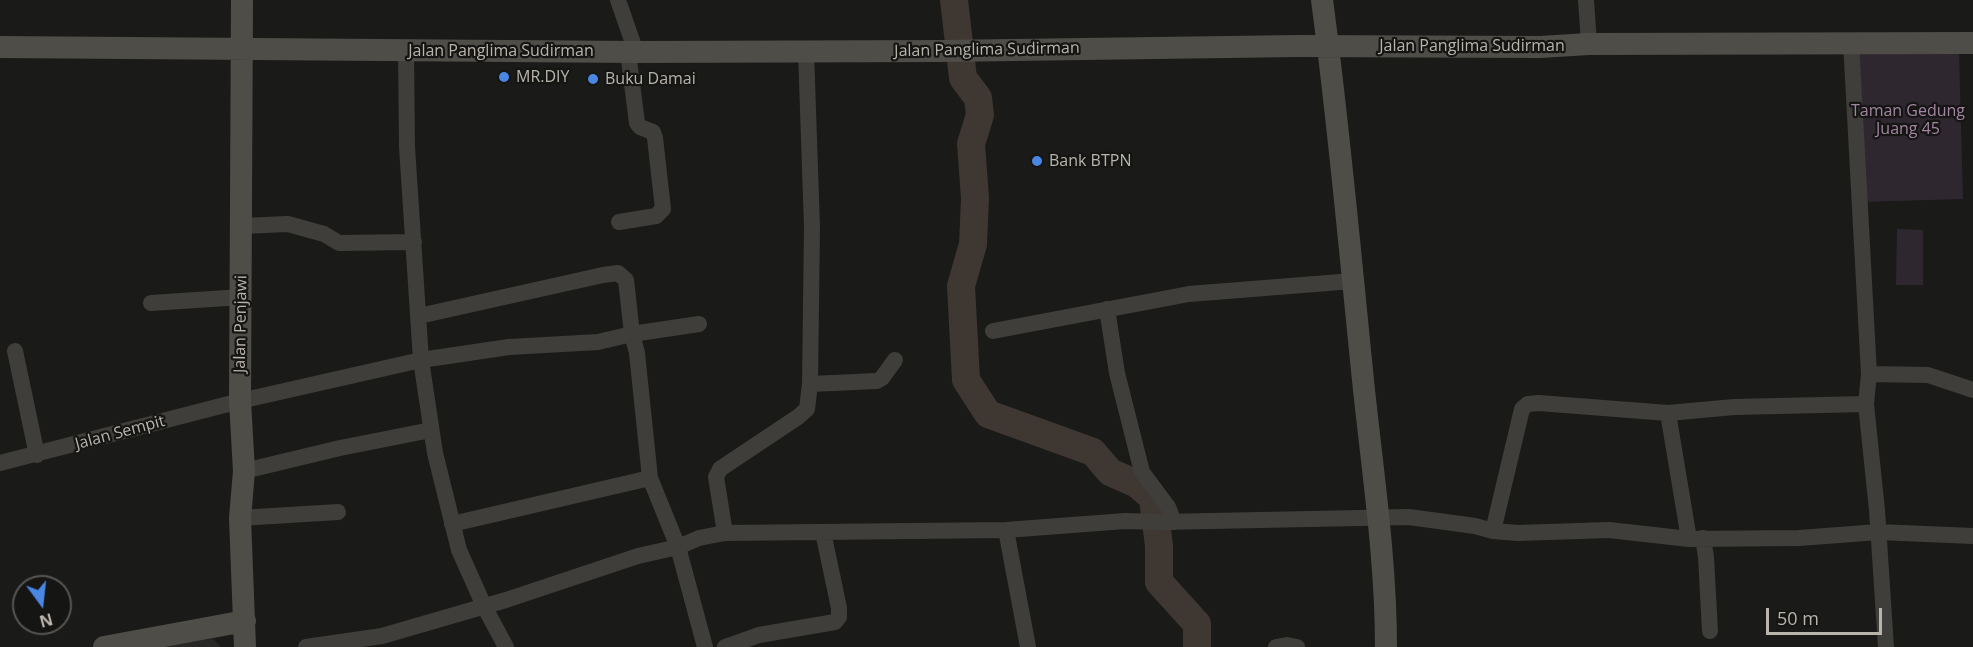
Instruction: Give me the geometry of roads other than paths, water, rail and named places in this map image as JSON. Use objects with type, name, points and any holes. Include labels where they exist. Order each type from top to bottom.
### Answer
[{"type":"main road","name":"Jalan Penjawi","points":[[242,0],[240,401],[244,471],[240,518],[245,647]]},
{"type":"main road","points":[[1322,0],[1377,518],[1386,616],[1386,647]]},
{"type":"main road","name":"Jalan Panglima Sudirman","points":[[0,47],[632,52],[1328,46],[1540,47],[1589,44],[1851,42],[1973,43]]},
{"type":"main road","points":[[104,647],[244,621]]},
{"type":"street","points":[[618,0],[632,52],[637,123],[640,128],[653,132],[656,138],[663,209],[656,216],[619,222]]},
{"type":"street","points":[[1586,0],[1589,44]]},
{"type":"street","points":[[1851,42],[1869,374],[1866,404],[1879,532],[1886,647]]},
{"type":"street","points":[[406,50],[407,147],[422,360],[431,430],[459,550],[484,606],[506,647]]},
{"type":"street","points":[[725,533],[716,477],[720,469],[807,409],[810,384],[812,227],[806,51]]},
{"type":"street","points":[[242,226],[288,224],[324,234],[339,243],[414,242]]},
{"type":"street","points":[[419,316],[603,275],[618,273],[626,280],[650,478],[678,548],[705,647]]},
{"type":"street","points":[[993,331],[1189,294],[1353,281]]},
{"type":"street","points":[[151,303],[242,297]]},
{"type":"street","points":[[1107,309],[1117,373],[1142,472],[1168,507],[1168,522]]},
{"type":"street","name":"Jalan Sempit","points":[[0,463],[240,401],[422,360],[509,346],[598,342],[632,334],[699,324]]},
{"type":"street","points":[[15,351],[37,455]]},
{"type":"street","points":[[810,384],[877,381],[882,378],[895,360]]},
{"type":"street","points":[[1869,374],[1928,375],[1973,390]]},
{"type":"street","points":[[1493,531],[1521,409],[1528,404],[1668,413],[1743,406],[1866,404]]},
{"type":"street","points":[[1668,413],[1696,538],[1706,557],[1710,632]]},
{"type":"street","points":[[244,471],[431,430]]},
{"type":"street","points":[[452,524],[650,478]]},
{"type":"street","points":[[240,518],[338,512]]},
{"type":"street","points":[[306,647],[383,642],[484,606],[638,556],[678,548],[699,538],[725,533],[1006,530],[1125,521],[1409,517],[1446,521],[1493,531],[1609,530],[1696,538],[1799,538],[1879,532],[1973,536]]},
{"type":"street","points":[[1006,530],[1028,647]]},
{"type":"street","points":[[725,647],[759,635],[835,622],[839,617],[839,608],[823,532]]},
{"type":"street","points":[[1276,647],[1287,645],[1297,647]]},
{"type":"waterway","points":[[954,0],[963,78],[978,98],[980,115],[971,144],[975,198],[973,244],[961,286],[966,380],[988,414],[1093,452],[1110,472],[1137,484],[1153,498],[1159,546],[1159,582],[1197,624],[1197,647]]},
{"type":"place","name":"MR.DIY","points":[[504,77]]},
{"type":"place","name":"Buku Damai","points":[[593,79]]},
{"type":"place","name":"Bank BTPN","points":[[1037,161]]},
{"type":"park label","name":"Taman Gedung Juang 45","points":[[1908,120]]}]
